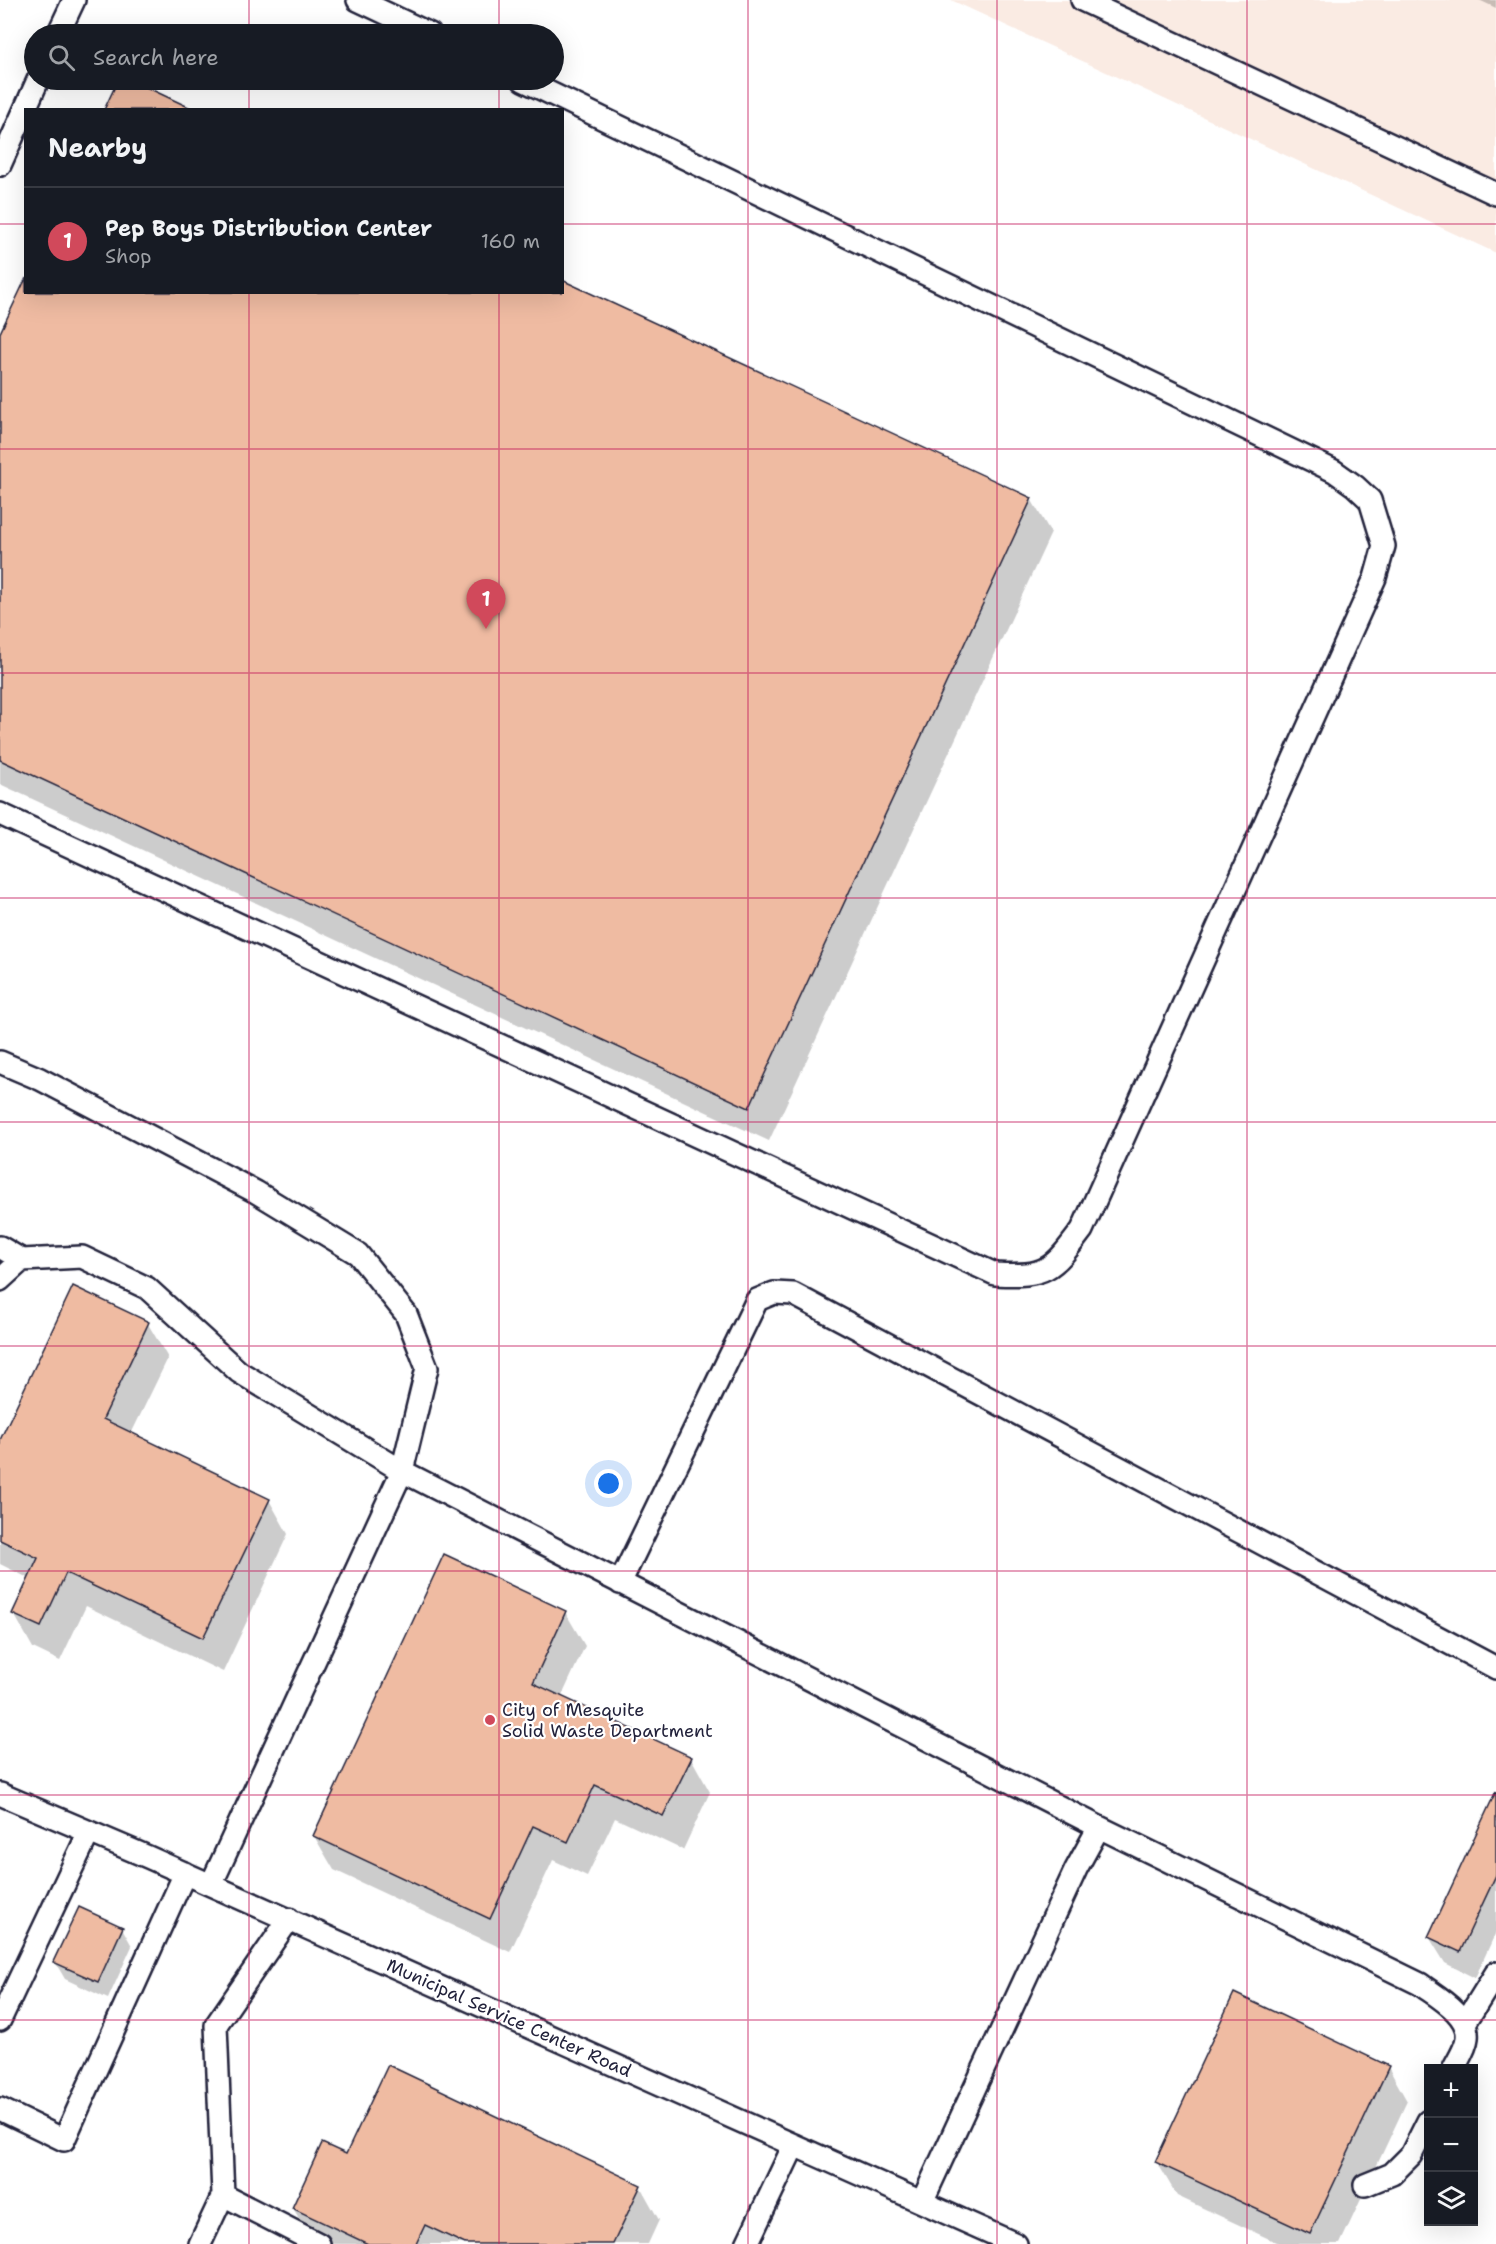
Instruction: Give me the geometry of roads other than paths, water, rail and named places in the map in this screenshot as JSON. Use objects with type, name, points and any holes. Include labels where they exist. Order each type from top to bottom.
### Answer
[{"type":"lane","points":[[63,24],[74,0]]},
{"type":"lane","points":[[358,0],[409,24]]},
{"type":"lane","points":[[1082,0],[1496,194]]},
{"type":"lane","points":[[25,108],[34,90]]},
{"type":"lane","points":[[0,814],[995,1274],[1025,1276],[1043,1272],[1059,1260],[1082,1230],[1375,578],[1384,546],[1370,500],[1334,471],[544,90]]},
{"type":"lane","points":[[0,165],[24,111]]},
{"type":"lane","points":[[0,1062],[40,1079],[256,1192],[358,1254],[406,1314],[427,1368],[402,1472],[211,1885]]},
{"type":"lane","points":[[0,1247],[21,1260],[82,1257],[147,1288],[239,1372],[402,1472],[1099,1827],[1420,1984],[1452,2008],[1465,2023],[1467,2039],[1456,2064]]},
{"type":"lane","points":[[0,1280],[21,1260]]},
{"type":"lane","points":[[620,1583],[757,1300],[774,1293],[793,1294],[1496,1668]]},
{"type":"lane","name":"Municipal Service Center Road","points":[[0,1794],[185,1873],[922,2202],[989,2239],[1016,2244]]},
{"type":"lane","points":[[922,2202],[1076,1869],[1099,1827]]},
{"type":"lane","points":[[0,2020],[89,1832]]},
{"type":"lane","points":[[0,2109],[64,2140],[185,1873]]},
{"type":"lane","points":[[200,2244],[223,2195],[216,2025],[288,1919]]},
{"type":"lane","points":[[1465,2023],[1496,1973]]},
{"type":"lane","points":[[1365,2185],[1392,2174],[1411,2155],[1424,2129]]},
{"type":"lane","points":[[747,2244],[794,2145]]},
{"type":"lane","points":[[223,2195],[318,2244]]},
{"type":"place","name":"Pep Boys Distribution Center","points":[[486,629]]},
{"type":"place","name":"City of Mesquite Solid Waste Department","points":[[490,1720]]}]
